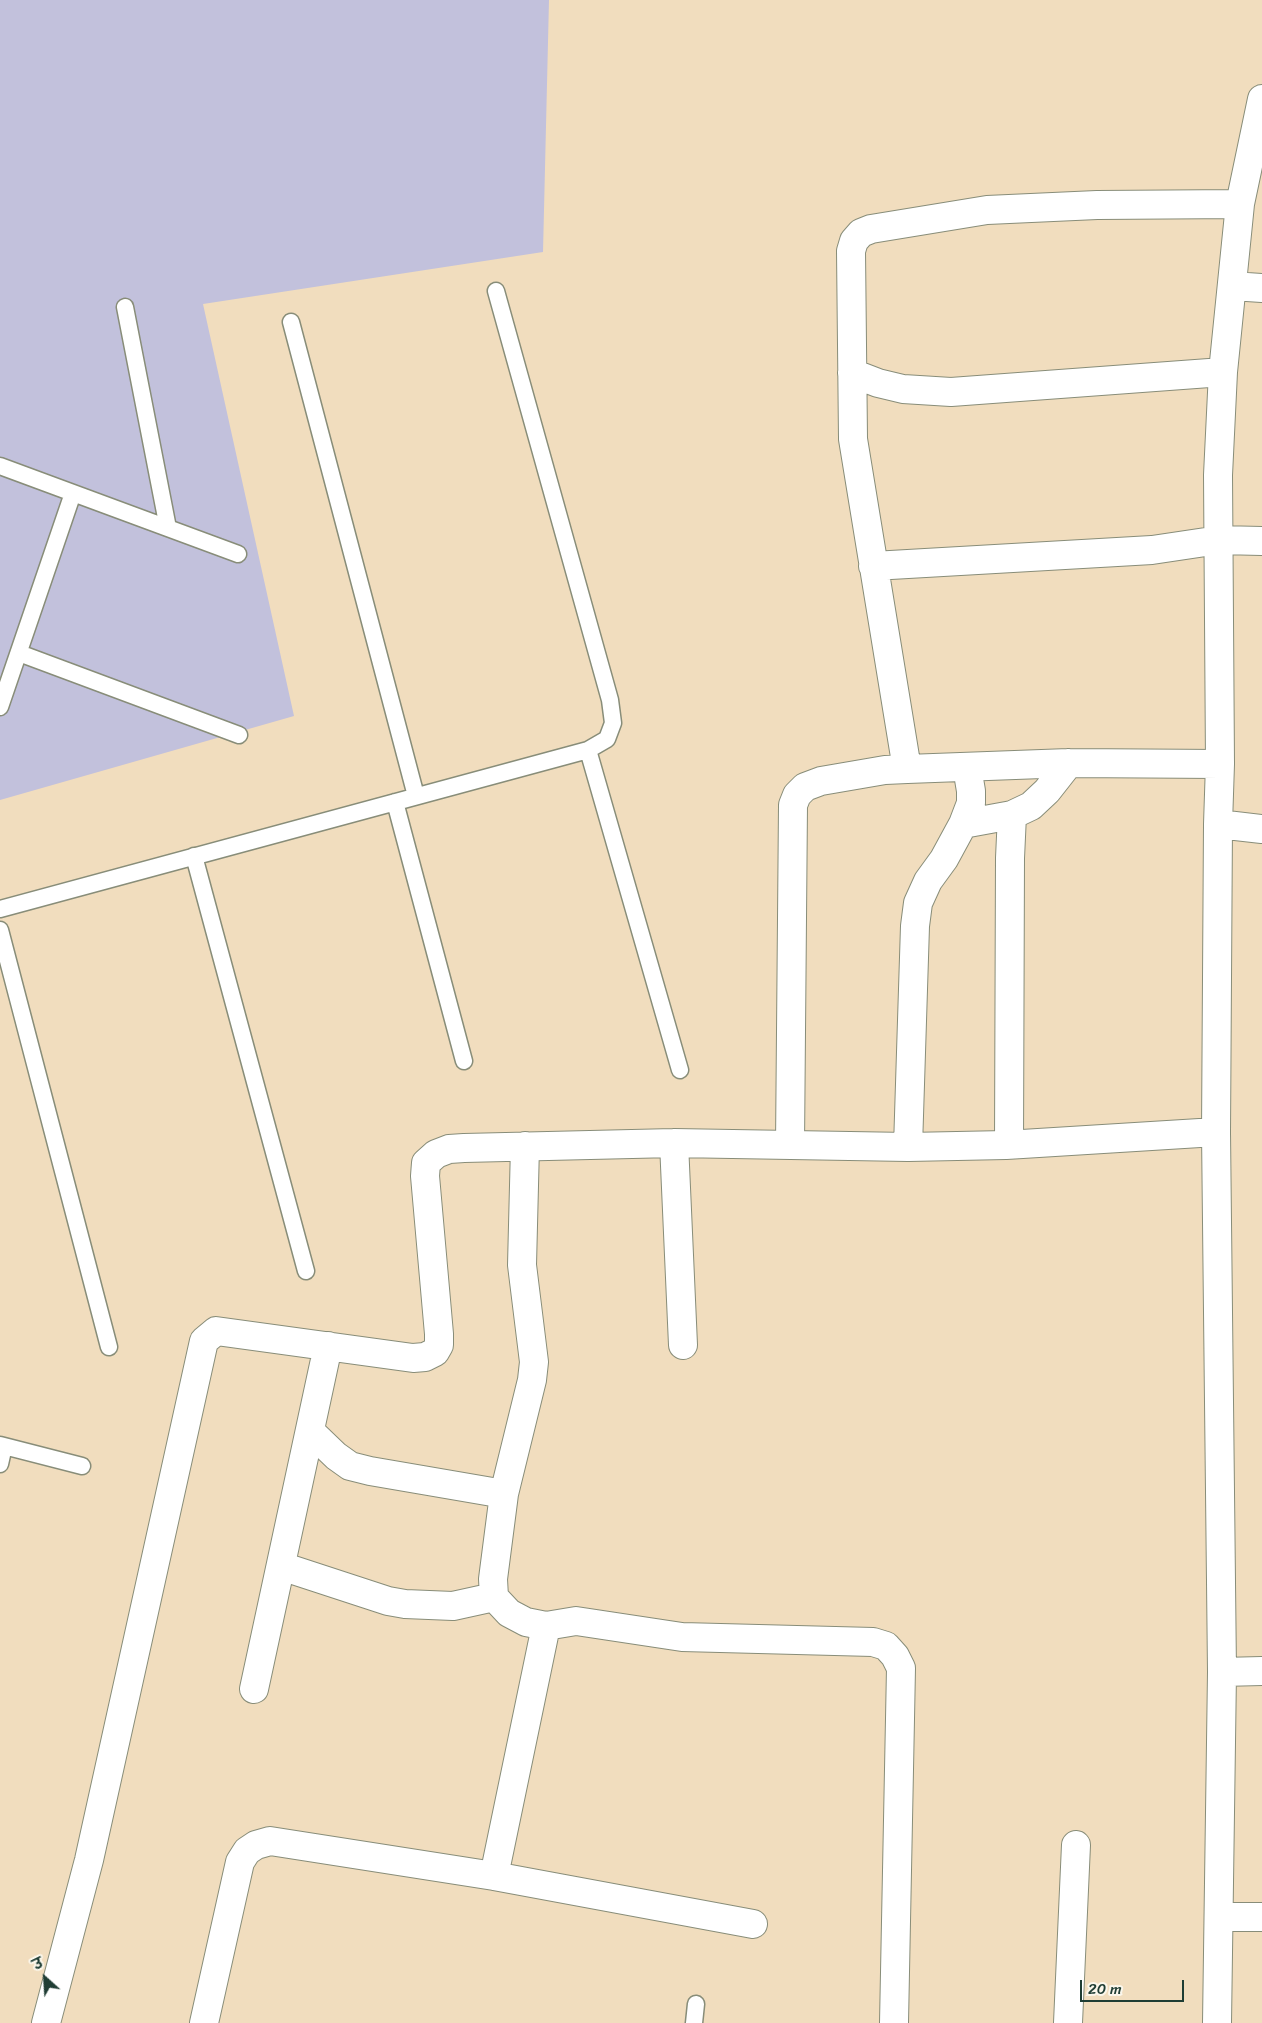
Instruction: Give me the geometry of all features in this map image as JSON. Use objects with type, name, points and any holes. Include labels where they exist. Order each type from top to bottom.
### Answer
[{"type":"street","points":[[1217,2023],[1222,1672],[1216,1132],[1220,764],[1218,475],[1223,372],[1240,204],[1262,99]]},
{"type":"street","points":[[907,769],[853,439],[851,251],[854,241],[861,234],[870,230],[987,210],[1097,205],[1240,204]]},
{"type":"street","points":[[1232,286],[1262,288]]},
{"type":"street","points":[[852,373],[878,383],[902,388],[951,392],[1223,372]]},
{"type":"street","points":[[873,566],[1152,550],[1219,540],[1262,541]]},
{"type":"street","points":[[790,1145],[792,805],[797,794],[805,787],[821,781],[885,770],[1069,763],[1220,764]]},
{"type":"street","points":[[963,824],[1012,815],[1031,806],[1047,791],[1069,763]]},
{"type":"street","points":[[908,1147],[915,926],[918,903],[928,881],[944,859],[963,824],[971,803],[967,767]]},
{"type":"street","points":[[1009,1144],[1010,858],[1012,815]]},
{"type":"street","points":[[1218,824],[1262,829]]},
{"type":"street","points":[[46,2023],[89,1860],[204,1341],[216,1331],[413,1358],[424,1357],[435,1352],[439,1345],[439,1334],[425,1176],[426,1163],[436,1154],[448,1149],[674,1143],[908,1147],[1009,1144],[1216,1132]]},
{"type":"street","points":[[674,1143],[684,1345]]},
{"type":"street","points":[[524,1146],[522,1265],[534,1362],[532,1380],[504,1494],[493,1579],[494,1597],[509,1613],[526,1622],[546,1626],[576,1621],[682,1637],[873,1642],[886,1646],[896,1656],[901,1668],[894,2023]]},
{"type":"street","points":[[254,1689],[328,1346]]},
{"type":"street","points":[[310,1431],[336,1456],[350,1466],[504,1494]]},
{"type":"street","points":[[281,1566],[388,1601],[405,1604],[453,1606],[494,1597]]},
{"type":"street","points":[[494,1876],[546,1626]]},
{"type":"street","points":[[1222,1672],[1262,1671]]},
{"type":"street","points":[[204,2023],[240,1862],[247,1851],[256,1845],[270,1842],[494,1876],[753,1924]]},
{"type":"street","points":[[1068,2023],[1076,1845]]},
{"type":"street","points":[[1219,1917],[1262,1917]]},
{"type":"lane","points":[[0,909],[588,750],[608,738],[613,723],[610,700],[496,291]]},
{"type":"lane","points":[[125,307],[168,528]]},
{"type":"lane","points":[[291,322],[416,796]]},
{"type":"lane","points":[[0,466],[238,554]]},
{"type":"lane","points":[[0,707],[73,493]]},
{"type":"lane","points":[[19,653],[239,735]]},
{"type":"lane","points":[[588,750],[680,1070]]},
{"type":"lane","points":[[395,802],[464,1061]]},
{"type":"lane","points":[[194,856],[306,1271]]},
{"type":"lane","points":[[0,930],[109,1347]]},
{"type":"lane","points":[[0,1464],[2,1446],[82,1466]]},
{"type":"lane","points":[[694,2023],[696,2004]]},
{"type":"shaded area","points":[[0,0],[549,0],[543,252],[203,304],[294,716],[0,800]]}]
